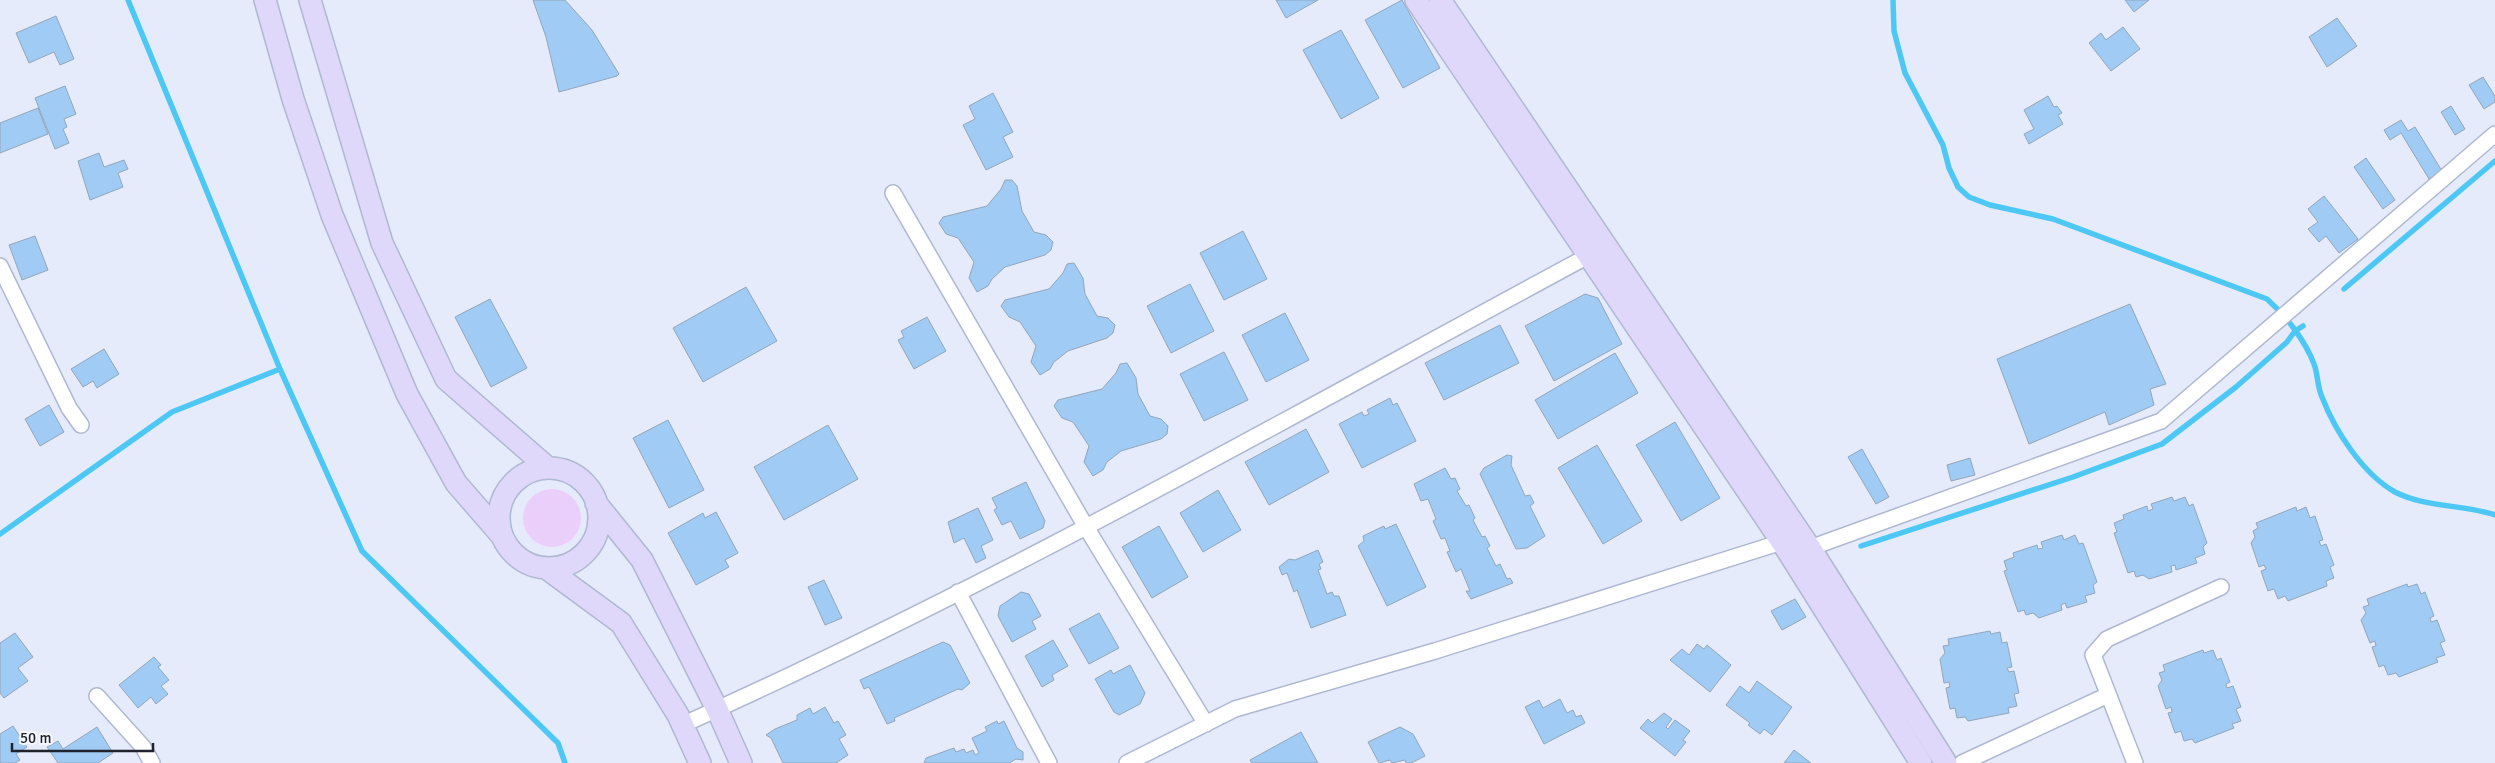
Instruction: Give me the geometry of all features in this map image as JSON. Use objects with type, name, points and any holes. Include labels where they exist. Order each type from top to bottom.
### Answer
[{"type":"street","points":[[265,0],[293,99],[332,215],[407,394],[456,483],[520,559],[532,565],[546,568],[558,567],[572,562],[584,554],[592,543],[597,530],[599,515],[596,503]]},
{"type":"street","points":[[310,0],[382,243],[446,379],[548,468]]},
{"type":"street","points":[[1416,0],[1782,542],[1921,763]]},
{"type":"street","points":[[1440,0],[1810,548],[1946,763]]},
{"type":"street","points":[[1127,763],[1235,709],[1434,651],[1782,542],[1810,548],[2161,421],[2495,134]]},
{"type":"street","points":[[893,193],[1086,527],[1206,724]]},
{"type":"street","points":[[682,725],[830,658],[1086,527],[1588,256]]},
{"type":"street","points":[[0,266],[69,408],[81,425]]},
{"type":"street","points":[[502,536],[499,514],[505,494],[513,483],[525,474],[548,468],[571,473],[582,481],[596,503],[642,560],[717,709],[741,763]]},
{"type":"street","points":[[546,568],[621,623],[682,725],[700,763]]},
{"type":"street","points":[[2135,763],[2092,655],[2107,639],[2221,587]]},
{"type":"street","points":[[958,592],[1049,763]]},
{"type":"street","points":[[1962,763],[2108,695]]},
{"type":"street","points":[[97,696],[143,747],[152,763]]},
{"type":"shaded area","points":[[552,489],[563,491],[576,502],[581,518],[579,529],[568,542],[552,547],[541,545],[528,534],[523,518],[525,507],[536,494]]},
{"type":"building","points":[[533,0],[565,0],[592,30],[619,74],[559,92],[546,37]]},
{"type":"building","points":[[1276,0],[1318,0],[1286,18]]},
{"type":"building","points":[[1402,0],[1440,68],[1403,88],[1365,20]]},
{"type":"building","points":[[2125,0],[2149,0],[2134,12]]},
{"type":"building","points":[[56,16],[74,59],[60,65],[54,52],[29,63],[16,33]]},
{"type":"building","points":[[2337,18],[2357,46],[2327,67],[2309,37]]},
{"type":"building","points":[[2123,27],[2140,49],[2111,71],[2089,43],[2101,33],[2106,40]]},
{"type":"building","points":[[1341,30],[1379,98],[1341,119],[1303,50]]},
{"type":"building","points":[[2483,77],[2495,96],[2495,102],[2484,109],[2469,85]]},
{"type":"building","points":[[65,86],[76,114],[64,119],[67,127],[63,129],[69,143],[55,149],[35,98]]},
{"type":"building","points":[[993,93],[1013,132],[1003,137],[1013,157],[986,170],[963,125],[975,119],[969,106]]},
{"type":"building","points":[[2048,96],[2054,107],[2057,106],[2062,113],[2058,115],[2063,124],[2029,144],[2024,134],[2034,129],[2024,110]]},
{"type":"building","points":[[2451,106],[2465,129],[2455,135],[2441,112]]},
{"type":"building","points":[[38,108],[48,134],[0,153],[0,123]]},
{"type":"building","points":[[2401,120],[2408,131],[2415,127],[2442,171],[2429,179],[2401,133],[2390,140],[2384,130]]},
{"type":"building","points":[[99,153],[104,167],[124,160],[128,169],[118,173],[123,187],[90,200],[78,161]]},
{"type":"building","points":[[2366,158],[2395,200],[2383,209],[2354,167]]},
{"type":"building","points":[[1005,180],[1012,180],[1017,186],[1022,211],[1034,232],[1046,235],[1053,242],[1051,250],[1045,255],[1005,267],[992,279],[988,286],[977,292],[969,278],[974,262],[958,238],[946,234],[939,223],[943,217],[987,206],[1001,189]]},
{"type":"building","points":[[2324,196],[2358,239],[2339,253],[2326,236],[2319,242],[2308,229],[2318,222],[2308,209]]},
{"type":"building","points":[[1243,231],[1267,279],[1224,300],[1200,253]]},
{"type":"building","points":[[35,236],[48,270],[22,280],[9,245]]},
{"type":"building","points":[[1074,263],[1083,278],[1085,294],[1097,316],[1108,318],[1115,325],[1113,333],[1107,338],[1068,351],[1054,362],[1050,369],[1040,375],[1031,362],[1036,346],[1020,322],[1009,317],[1001,306],[1005,300],[1049,289],[1063,273],[1067,264]]},
{"type":"building","points":[[1190,284],[1214,331],[1171,353],[1147,306]]},
{"type":"building","points":[[746,287],[777,341],[703,382],[673,328]]},
{"type":"building","points":[[1585,294],[1598,298],[1622,344],[1554,381],[1525,326]]},
{"type":"building","points":[[490,299],[527,368],[491,387],[455,317]]},
{"type":"building","points":[[2130,304],[2166,384],[2150,389],[2154,405],[2109,425],[2105,412],[2029,444],[1997,359]]},
{"type":"building","points":[[1285,313],[1309,360],[1266,382],[1242,335]]},
{"type":"building","points":[[927,317],[946,351],[914,369],[898,340],[904,337],[901,331]]},
{"type":"building","points":[[1500,325],[1519,363],[1444,400],[1425,363]]},
{"type":"building","points":[[104,349],[119,374],[97,388],[93,381],[83,387],[71,369]]},
{"type":"building","points":[[1224,352],[1248,400],[1204,421],[1180,374]]},
{"type":"building","points":[[1615,353],[1638,393],[1558,439],[1535,400]]},
{"type":"building","points":[[1127,363],[1136,378],[1138,394],[1150,416],[1161,419],[1168,426],[1167,434],[1161,439],[1121,451],[1107,462],[1103,470],[1093,476],[1084,462],[1089,446],[1073,422],[1062,418],[1054,406],[1058,400],[1102,389],[1116,373],[1120,364]]},
{"type":"building","points":[[1390,398],[1393,405],[1397,403],[1416,441],[1362,468],[1339,424],[1362,412],[1364,416],[1369,414],[1367,410]]},
{"type":"building","points":[[49,405],[64,432],[40,446],[25,419]]},
{"type":"building","points":[[668,420],[704,490],[669,508],[633,438]]},
{"type":"building","points":[[1675,422],[1720,498],[1681,521],[1636,445]]},
{"type":"building","points":[[828,425],[858,479],[784,520],[754,467]]},
{"type":"building","points":[[1306,429],[1329,472],[1269,505],[1245,462]]},
{"type":"building","points":[[1597,445],[1642,521],[1603,544],[1558,468]]},
{"type":"building","points":[[1862,449],[1889,497],[1876,504],[1848,457]]},
{"type":"building","points":[[1507,455],[1512,456],[1511,465],[1525,496],[1530,495],[1534,503],[1530,506],[1545,536],[1527,548],[1516,549],[1480,474],[1484,468]]},
{"type":"building","points":[[1970,458],[1975,475],[1951,481],[1947,465]]},
{"type":"building","points":[[1445,468],[1451,479],[1455,478],[1460,489],[1457,491],[1466,506],[1469,505],[1475,518],[1473,520],[1482,537],[1485,536],[1490,546],[1487,548],[1496,566],[1500,564],[1507,579],[1510,578],[1513,583],[1471,599],[1466,591],[1470,591],[1461,569],[1456,572],[1447,552],[1450,551],[1445,538],[1441,539],[1433,521],[1436,519],[1428,499],[1421,501],[1414,484]]},
{"type":"building","points":[[1026,482],[1045,521],[1043,528],[1020,539],[1011,521],[1002,525],[994,510],[997,508],[992,498]]},
{"type":"building","points":[[1218,490],[1241,530],[1203,552],[1180,513]]},
{"type":"building","points":[[2172,497],[2174,501],[2185,497],[2189,506],[2193,504],[2207,543],[2203,547],[2205,554],[2195,558],[2197,563],[2176,570],[2175,565],[2171,566],[2172,572],[2149,579],[2143,575],[2136,577],[2134,571],[2128,573],[2114,533],[2117,532],[2114,523],[2124,519],[2123,515],[2147,506],[2148,511],[2153,509],[2151,504]]},
{"type":"building","points":[[2296,507],[2297,511],[2306,507],[2310,518],[2315,516],[2323,540],[2319,541],[2321,546],[2326,544],[2334,565],[2330,567],[2334,578],[2326,581],[2327,586],[2288,601],[2285,596],[2278,599],[2274,589],[2268,591],[2261,571],[2266,569],[2264,565],[2259,567],[2251,543],[2255,537],[2253,531],[2258,528],[2256,523]]},
{"type":"building","points":[[978,508],[993,540],[981,546],[986,558],[976,563],[964,538],[954,543],[948,522]]},
{"type":"building","points":[[716,512],[738,553],[725,560],[729,567],[696,585],[668,533],[703,513],[705,518]]},
{"type":"building","points":[[1396,524],[1426,587],[1387,606],[1358,546],[1364,541],[1363,536],[1384,526],[1385,529]]},
{"type":"building","points":[[1159,526],[1188,577],[1152,598],[1122,547]]},
{"type":"building","points":[[2062,535],[2064,540],[2075,535],[2079,544],[2083,543],[2097,582],[2093,585],[2095,593],[2085,596],[2087,602],[2067,608],[2065,603],[2061,605],[2062,610],[2039,618],[2033,613],[2026,615],[2024,610],[2018,612],[2004,571],[2007,570],[2004,561],[2014,557],[2013,553],[2037,545],[2038,549],[2043,548],[2041,542]]},
{"type":"building","points":[[1318,550],[1323,562],[1319,564],[1321,569],[1318,570],[1327,594],[1332,592],[1334,596],[1339,596],[1346,615],[1311,628],[1297,590],[1294,592],[1287,573],[1282,575],[1279,567],[1289,559],[1295,560]]},
{"type":"building","points":[[824,580],[842,618],[825,625],[808,587]]},
{"type":"building","points":[[2407,584],[2408,587],[2417,584],[2421,594],[2425,592],[2434,616],[2430,618],[2431,622],[2437,620],[2445,641],[2440,643],[2445,655],[2436,658],[2438,662],[2399,677],[2396,673],[2388,675],[2384,665],[2379,667],[2372,647],[2376,646],[2375,641],[2370,643],[2361,620],[2366,613],[2363,607],[2369,605],[2367,599]]},
{"type":"building","points":[[1021,592],[1029,594],[1041,616],[1032,621],[1036,629],[1012,642],[998,616],[1000,606]]},
{"type":"building","points":[[1795,599],[1806,617],[1782,630],[1771,611]]},
{"type":"building","points":[[1099,613],[1119,648],[1089,664],[1069,629]]},
{"type":"building","points":[[1990,631],[1991,634],[2000,632],[2002,643],[2007,642],[2012,667],[2007,668],[2009,672],[2014,671],[2019,693],[2014,694],[2017,706],[2008,708],[2009,713],[1968,721],[1965,717],[1957,718],[1955,708],[1950,709],[1946,688],[1950,687],[1949,682],[1944,683],[1940,659],[1945,653],[1943,646],[1949,645],[1948,639]]},
{"type":"building","points":[[15,633],[33,657],[18,668],[28,681],[4,698],[0,693],[0,643]]},
{"type":"building","points":[[1053,640],[1068,666],[1052,675],[1054,680],[1042,687],[1025,656]]},
{"type":"building","points":[[943,642],[950,645],[970,683],[962,690],[958,689],[894,718],[895,721],[887,724],[869,687],[864,689],[860,680]]},
{"type":"building","points":[[1697,644],[1704,649],[1707,645],[1731,665],[1710,692],[1670,660],[1682,649],[1689,655]]},
{"type":"building","points":[[2203,650],[2204,653],[2213,650],[2217,660],[2221,658],[2230,682],[2226,684],[2227,688],[2233,686],[2241,707],[2236,709],[2241,721],[2232,724],[2234,728],[2195,743],[2192,739],[2184,741],[2181,731],[2175,733],[2168,713],[2172,712],[2171,707],[2166,709],[2158,686],[2162,680],[2159,673],[2165,671],[2163,665]]},
{"type":"building","points":[[154,657],[161,665],[158,667],[169,680],[161,686],[168,694],[156,704],[151,697],[138,708],[119,685]]},
{"type":"building","points":[[1130,665],[1145,693],[1140,704],[1119,715],[1114,712],[1095,679],[1111,670],[1113,674]]},
{"type":"building","points":[[1757,681],[1792,707],[1772,735],[1764,729],[1760,734],[1748,725],[1750,723],[1726,705],[1740,686],[1749,693]]},
{"type":"building","points":[[1560,699],[1567,713],[1573,710],[1576,717],[1581,715],[1585,723],[1544,744],[1525,707],[1539,700],[1543,708]]},
{"type":"building","points":[[825,707],[834,723],[838,721],[846,735],[839,739],[848,755],[836,763],[783,763],[771,738],[766,735],[797,720],[797,715],[810,708],[813,714]]},
{"type":"building","points":[[1664,713],[1672,719],[1666,727],[1668,729],[1675,720],[1690,731],[1683,740],[1686,742],[1675,756],[1640,728],[1648,719],[1652,723]]},
{"type":"building","points":[[997,721],[998,724],[1004,721],[1017,748],[1023,752],[1023,760],[1016,759],[1009,763],[924,763],[926,758],[954,748],[956,752],[964,749],[966,753],[973,750],[975,755],[979,753],[972,738],[987,731],[985,727]]},
{"type":"building","points":[[13,726],[27,747],[16,754],[20,760],[15,763],[0,763],[0,734]]},
{"type":"building","points":[[97,727],[113,753],[98,763],[58,763],[47,747],[58,741],[63,749]]},
{"type":"building","points":[[1400,727],[1413,734],[1425,756],[1411,763],[1406,763],[1405,760],[1392,763],[1390,760],[1379,763],[1368,742]]},
{"type":"building","points":[[1301,732],[1318,763],[1252,763],[1250,760]]},
{"type":"building","points":[[1794,750],[1811,763],[1784,763]]},
{"type":"waterway","points":[[128,0],[280,369],[362,551],[558,743],[565,763]]},
{"type":"waterway","points":[[1893,0],[1894,31],[1905,73],[1943,145],[1949,168],[1958,187],[1969,197],[1990,205],[2053,219],[2267,299],[2300,337],[2310,355],[2315,368],[2320,393],[2334,424],[2351,450],[2372,474],[2395,492],[2407,497],[2419,501],[2495,515]]},
{"type":"waterway","points":[[2344,289],[2495,161]]},
{"type":"waterway","points":[[1861,546],[2073,477],[2162,444],[2236,387],[2287,342],[2295,331],[2303,326]]},
{"type":"waterway","points":[[0,534],[172,412],[280,369]]}]
